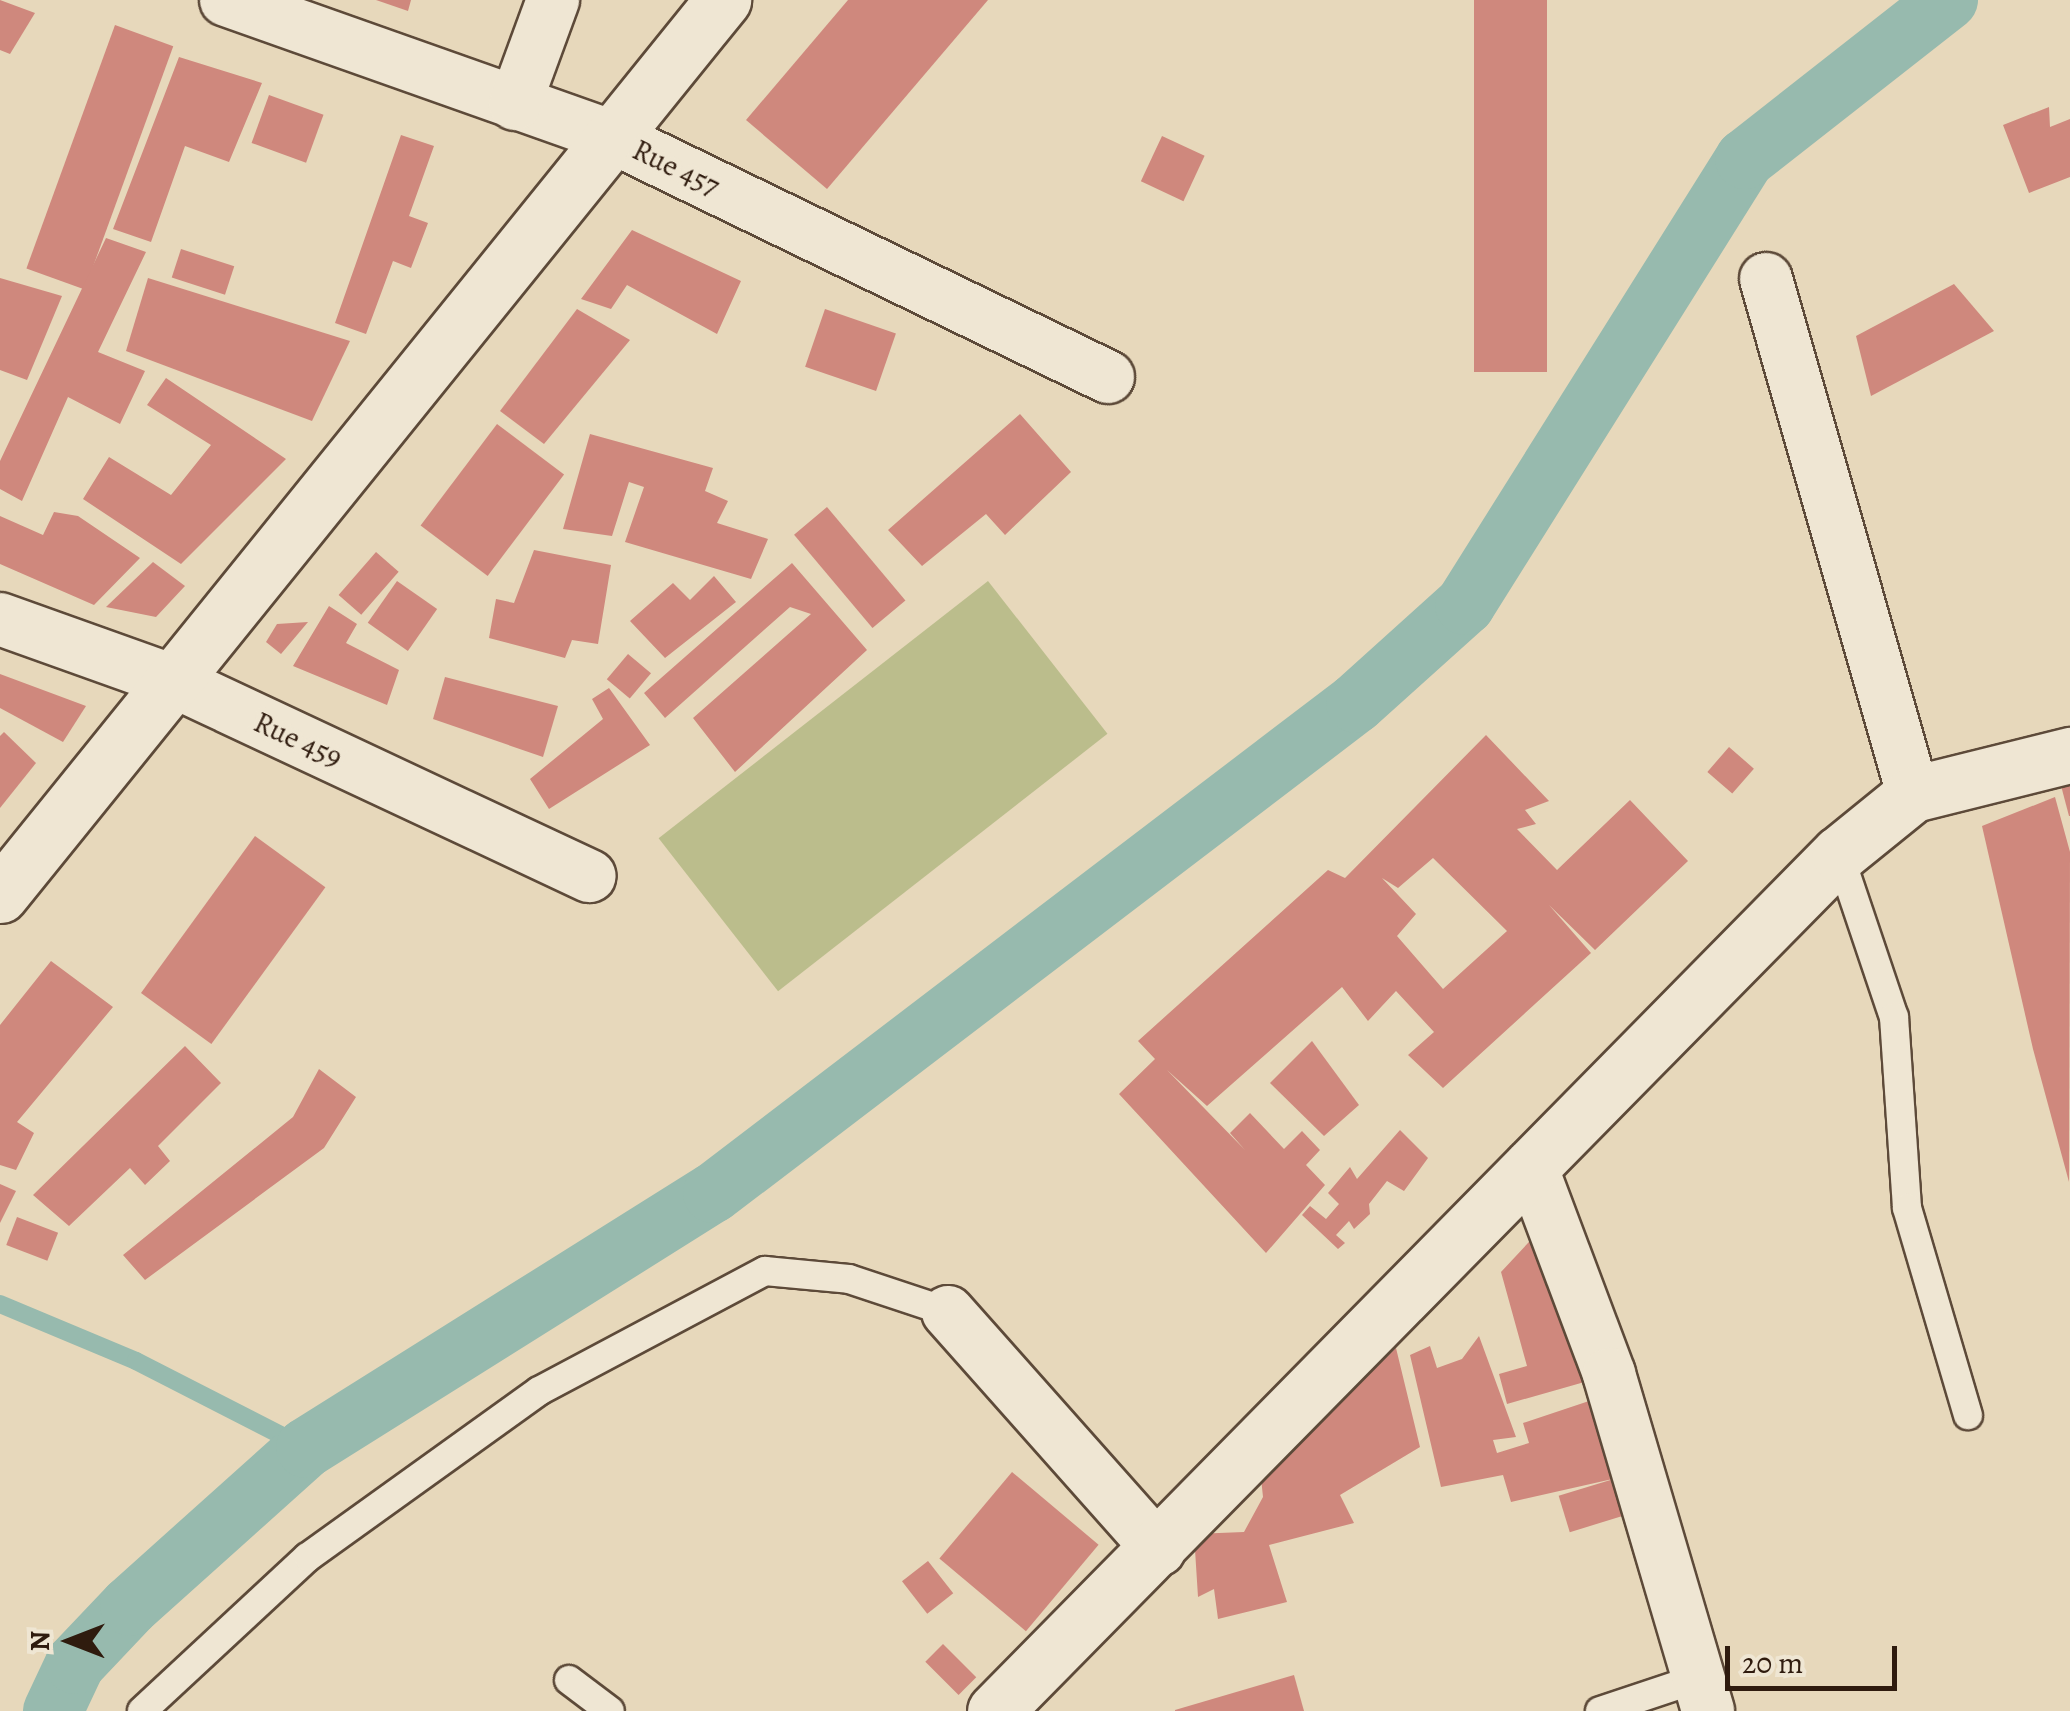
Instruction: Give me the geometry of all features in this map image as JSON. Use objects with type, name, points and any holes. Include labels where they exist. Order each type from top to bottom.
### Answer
[{"type":"main road","points":[[0,895],[723,0]]},
{"type":"main road","points":[[996,1711],[1159,1550],[1839,854],[1912,794],[2070,755]]},
{"type":"street","name":"Rue 457","points":[[226,0],[612,137],[1108,377]]},
{"type":"street","points":[[515,104],[553,0]]},
{"type":"street","points":[[1766,280],[1912,794]]},
{"type":"street","name":"Rue 459","points":[[0,619],[173,681],[590,876]]},
{"type":"street","points":[[1531,1166],[1609,1374],[1703,1695]]},
{"type":"street","points":[[948,1312],[1159,1550]]},
{"type":"lane","points":[[1839,854],[1894,1017],[1907,1208],[1968,1415]]},
{"type":"lane","points":[[142,1711],[308,1557],[539,1391],[765,1271],[849,1278],[948,1312]]},
{"type":"lane","points":[[569,1680],[610,1711]]},
{"type":"lane","points":[[1600,1711],[1703,1695]]},
{"type":"green space","points":[[988,581],[1107,734],[778,991],[659,838]]},
{"type":"building","points":[[0,0],[35,13],[10,54],[0,50]]},
{"type":"building","points":[[376,0],[411,0],[408,11]]},
{"type":"building","points":[[848,0],[988,0],[827,189],[746,120]]},
{"type":"building","points":[[1474,0],[1547,0],[1547,372],[1474,372]]},
{"type":"building","points":[[115,25],[173,46],[85,290],[26,268]]},
{"type":"building","points":[[179,57],[262,83],[229,162],[185,146],[151,242],[113,229]]},
{"type":"building","points":[[269,95],[324,115],[306,163],[252,143]]},
{"type":"building","points":[[2049,107],[2050,127],[2070,119],[2070,177],[2029,193],[2003,125]]},
{"type":"building","points":[[401,135],[434,146],[409,216],[428,223],[411,268],[393,261],[366,334],[335,323]]},
{"type":"building","points":[[1162,136],[1205,156],[1183,201],[1141,181]]},
{"type":"building","points":[[632,230],[741,281],[717,334],[627,285],[611,309],[581,299]]},
{"type":"building","points":[[106,238],[146,252],[98,352],[145,371],[120,424],[68,397],[22,501],[0,489],[0,461]]},
{"type":"building","points":[[181,249],[234,266],[225,295],[172,278]]},
{"type":"building","points":[[0,278],[62,296],[27,380],[0,370]]},
{"type":"building","points":[[148,278],[350,341],[312,421],[126,351]]},
{"type":"building","points":[[1954,284],[1994,331],[1871,396],[1856,336]]},
{"type":"building","points":[[577,309],[630,340],[544,444],[500,411]]},
{"type":"building","points":[[825,309],[896,333],[876,391],[805,367]]},
{"type":"building","points":[[166,378],[286,459],[181,564],[83,499],[109,457],[171,495],[211,445],[147,405]]},
{"type":"building","points":[[1020,414],[1071,472],[1005,535],[986,514],[922,566],[888,530]]},
{"type":"building","points":[[497,424],[564,475],[488,576],[421,525]]},
{"type":"building","points":[[590,434],[713,468],[705,491],[728,501],[717,523],[768,539],[751,579],[625,542],[644,487],[629,482],[612,536],[563,529]]},
{"type":"building","points":[[827,507],[905,600],[872,628],[794,535]]},
{"type":"building","points":[[54,512],[78,516],[140,558],[94,605],[0,564],[0,516],[43,535]]},
{"type":"building","points":[[534,550],[611,565],[598,644],[572,640],[565,658],[489,638],[496,599],[514,603]]},
{"type":"building","points":[[376,552],[399,572],[361,615],[339,595]]},
{"type":"building","points":[[153,562],[185,586],[156,617],[106,607]]},
{"type":"building","points":[[792,563],[867,650],[735,772],[693,718],[811,614],[790,607],[665,718],[644,693]]},
{"type":"building","points":[[714,576],[736,602],[665,658],[630,621],[673,583],[690,600]]},
{"type":"building","points":[[397,581],[437,609],[408,651],[368,623]]},
{"type":"building","points":[[329,606],[357,624],[346,643],[399,670],[387,705],[293,666]]},
{"type":"building","points":[[308,622],[281,654],[266,642],[277,624]]},
{"type":"building","points":[[628,654],[651,673],[630,699],[607,679]]},
{"type":"building","points":[[0,674],[86,706],[63,742],[0,708]]},
{"type":"building","points":[[445,677],[558,706],[543,757],[433,719]]},
{"type":"building","points":[[609,688],[650,745],[549,809],[530,779],[603,719],[592,699]]},
{"type":"building","points":[[4,732],[36,763],[0,808],[0,736]]},
{"type":"building","points":[[1486,735],[1549,801],[1525,810],[1536,824],[1517,829],[1557,870],[1630,800],[1688,861],[1595,950],[1549,905],[1591,953],[1443,1088],[1408,1055],[1434,1032],[1396,991],[1368,1021],[1342,987],[1207,1106],[1167,1070],[1245,1150],[1230,1133],[1250,1113],[1284,1149],[1302,1131],[1320,1150],[1306,1165],[1325,1185],[1266,1253],[1119,1094],[1155,1059],[1138,1041],[1328,870],[1345,878]],"holes":[[[1433,858],[1507,931],[1443,989],[1397,936],[1416,914],[1382,878],[1398,888]]]},
{"type":"building","points":[[1729,747],[1754,769],[1732,794],[1707,772]]},
{"type":"building","points":[[2070,774],[2070,816],[2069,816],[2059,778]]},
{"type":"building","points":[[2055,797],[2070,852],[2069,1182],[2033,1049],[1982,826]]},
{"type":"building","points":[[255,836],[325,887],[211,1044],[141,993]]},
{"type":"building","points":[[51,961],[113,1007],[17,1122],[34,1133],[16,1170],[0,1165],[0,1025]]},
{"type":"building","points":[[1312,1041],[1359,1105],[1324,1136],[1270,1083]]},
{"type":"building","points":[[185,1046],[221,1083],[158,1146],[170,1161],[145,1185],[130,1168],[69,1226],[33,1195]]},
{"type":"building","points":[[319,1069],[356,1097],[324,1148],[145,1280],[123,1255],[293,1117]]},
{"type":"building","points":[[1400,1130],[1428,1158],[1404,1191],[1387,1181],[1369,1204],[1370,1214],[1354,1229],[1349,1221],[1336,1235],[1345,1243],[1338,1249],[1302,1215],[1310,1206],[1326,1219],[1339,1204],[1328,1193],[1350,1167],[1357,1179]]},
{"type":"building","points":[[0,1184],[16,1191],[0,1223]]},
{"type":"building","points":[[17,1217],[58,1233],[47,1261],[6,1245]]},
{"type":"building","points":[[1542,1228],[1588,1381],[1507,1404],[1499,1374],[1527,1366],[1501,1272]]},
{"type":"building","points":[[1479,1336],[1516,1437],[1493,1440],[1497,1453],[1529,1443],[1523,1423],[1601,1397],[1617,1478],[1511,1502],[1503,1475],[1441,1487],[1410,1355],[1430,1346],[1437,1368],[1462,1359]]},
{"type":"building","points":[[1396,1348],[1420,1447],[1340,1495],[1354,1523],[1269,1545],[1287,1602],[1218,1619],[1214,1589],[1198,1597],[1194,1534],[1244,1532],[1263,1497],[1261,1478]]},
{"type":"building","points":[[1012,1472],[1099,1545],[1026,1631],[939,1559]]},
{"type":"building","points":[[1617,1478],[1628,1514],[1570,1532],[1559,1496]]},
{"type":"building","points":[[928,1561],[953,1593],[927,1614],[902,1581]]},
{"type":"building","points":[[943,1644],[976,1677],[959,1695],[925,1662]]},
{"type":"building","points":[[1294,1675],[1304,1711],[1175,1711],[1175,1710]]},
{"type":"waterway","points":[[53,1711],[75,1664],[130,1606],[306,1448],[713,1193],[1356,703],[1465,605],[1745,159],[1948,0]]},
{"type":"waterway","points":[[0,1304],[136,1361],[306,1448]]}]
